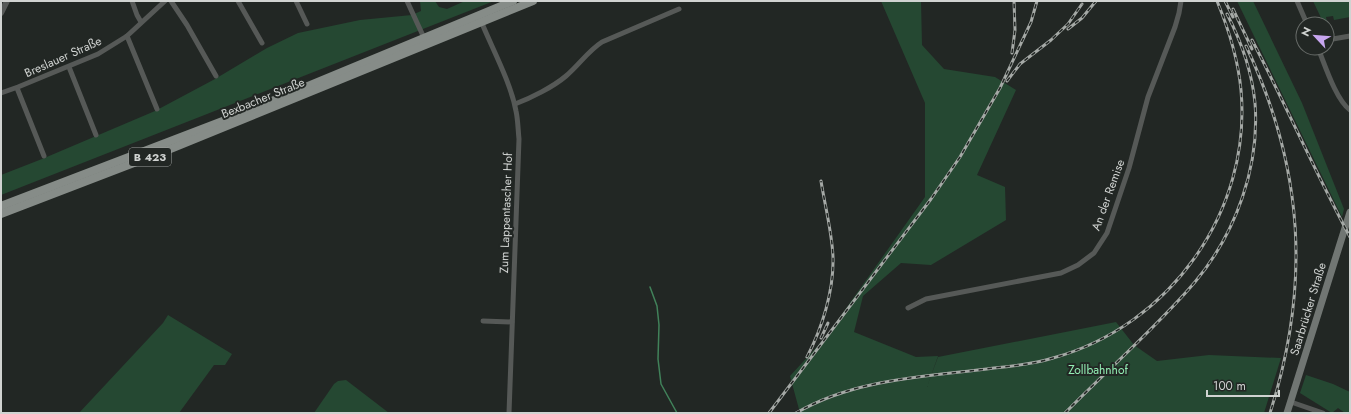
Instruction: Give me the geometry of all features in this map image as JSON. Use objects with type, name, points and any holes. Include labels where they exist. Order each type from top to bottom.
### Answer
[{"type":"main road","name":"Bexbacher Straße","points":[[1,206],[426,41],[452,26],[480,19],[513,1]]},
{"type":"main road","name":"Bexbacher Straße","points":[[1,214],[173,148],[480,19],[533,1]]},
{"type":"main road","name":"Saarbrücker Straße","points":[[1287,413],[1350,212]]},
{"type":"street","points":[[1,13],[7,1]]},
{"type":"street","points":[[132,1],[141,22]]},
{"type":"street","name":"Breslauer Straße","points":[[1,93],[17,88],[98,54],[126,36],[165,1]]},
{"type":"street","points":[[171,1],[188,25],[216,76]]},
{"type":"street","points":[[238,1],[262,43]]},
{"type":"street","points":[[296,1],[307,24]]},
{"type":"street","points":[[407,1],[426,41]]},
{"type":"street","name":"An der Remise","points":[[908,308],[926,299],[1061,273],[1078,265],[1094,253],[1107,233],[1129,168],[1148,97],[1175,27],[1181,1]]},
{"type":"street","points":[[1297,1],[1304,16]]},
{"type":"street","points":[[515,104],[562,79],[592,48],[602,42],[679,9]]},
{"type":"street","name":"Zum Lappentascher Hof","points":[[480,19],[515,104],[518,124],[519,139],[509,413]]},
{"type":"street","points":[[126,36],[156,109]]},
{"type":"street","points":[[1335,39],[1350,36]]},
{"type":"street","points":[[1321,56],[1339,98],[1350,110]]},
{"type":"street","points":[[69,67],[96,135]]},
{"type":"street","points":[[17,88],[44,156]]},
{"type":"street","points":[[483,321],[512,322]]},
{"type":"street","points":[[1291,402],[1323,413]]},
{"type":"green space","points":[[420,1],[435,1],[439,7],[447,9],[465,1],[494,1],[1,195],[1,175],[155,111],[215,79],[267,48],[298,33],[360,20],[412,15],[421,11]]},
{"type":"green space","name":"Zollbahnhof","points":[[881,1],[921,1],[922,45],[944,69],[995,77],[1016,90],[977,175],[1005,187],[1006,220],[931,265],[901,263],[863,296],[854,332],[916,357],[938,356],[927,387],[938,357],[1116,322],[1134,345],[1157,361],[1209,355],[1281,358],[1264,413],[800,413],[790,376],[825,338],[925,197],[925,103]]},
{"type":"green space","points":[[1237,1],[1253,1],[1302,103],[1344,209],[1342,217]]},
{"type":"green space","points":[[1313,1],[1350,1],[1350,17],[1335,20],[1335,16],[1320,16]]},
{"type":"green space","points":[[168,315],[232,354],[225,365],[214,365],[179,413],[79,413],[163,323]]},
{"type":"green space","points":[[1306,375],[1333,384],[1350,392],[1350,413],[1345,413],[1338,408],[1332,413],[1300,393]]},
{"type":"green space","points":[[346,380],[389,413],[314,413],[334,384],[338,381]]},
{"type":"waterway","points":[[650,287],[657,306],[659,325],[658,359],[661,384],[677,413]]},
{"type":"railway","points":[[1012,53],[1015,30],[1014,1]]},
{"type":"railway","points":[[769,413],[931,199],[960,157],[1000,88],[1031,22],[1037,1]]},
{"type":"railway","points":[[1068,29],[1082,18],[1096,1]]},
{"type":"railway","points":[[796,413],[819,401],[843,392],[867,386],[917,377],[1039,362],[1053,358],[1095,342],[1133,320],[1167,291],[1195,257],[1217,220],[1233,178],[1241,135],[1241,90],[1238,67],[1229,34],[1217,1]]},
{"type":"railway","points":[[1225,1],[1233,17]]},
{"type":"railway","points":[[1007,81],[1020,64],[1051,40],[1068,24],[1082,4]]},
{"type":"railway","points":[[1233,9],[1252,49]]},
{"type":"railway","points":[[1065,413],[1148,333],[1195,282],[1210,263],[1222,242],[1242,198],[1254,151],[1256,127],[1255,103],[1254,91],[1245,57],[1227,14]]},
{"type":"railway","points":[[1252,40],[1350,237]]},
{"type":"railway","points":[[1246,46],[1265,92],[1280,137],[1290,182],[1295,227],[1296,273],[1292,319],[1283,365],[1270,413]]},
{"type":"railway","points":[[807,357],[818,334],[826,309],[833,270],[831,238],[821,181]]},
{"type":"railway","points":[[821,338],[828,323]]}]
